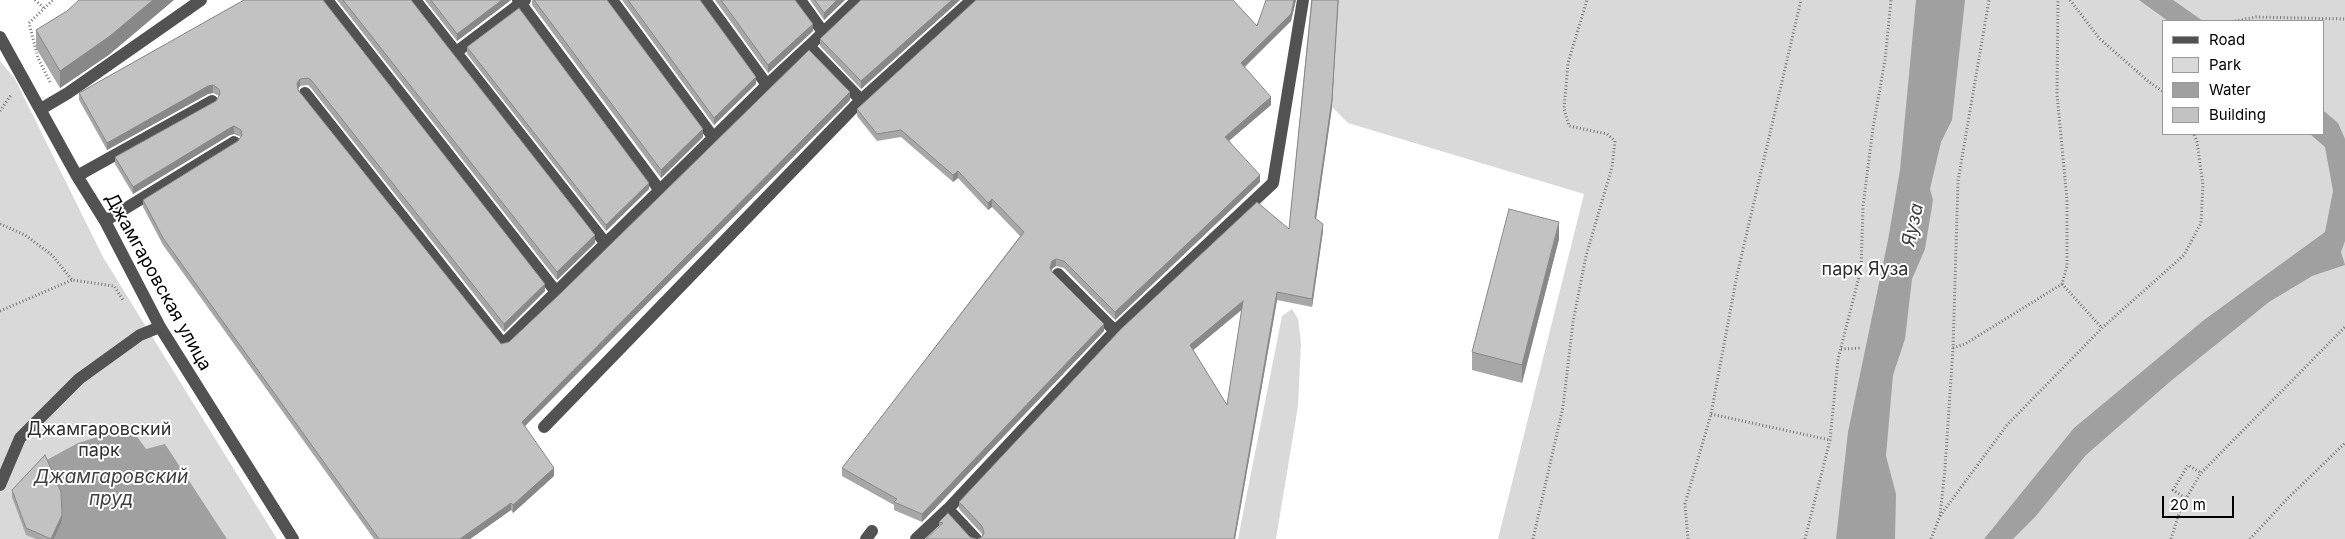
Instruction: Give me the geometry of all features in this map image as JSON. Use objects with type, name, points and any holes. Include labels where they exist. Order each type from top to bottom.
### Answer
[{"type":"street","points":[[41,109],[201,0]]},
{"type":"street","points":[[327,0],[557,293]]},
{"type":"street","points":[[415,0],[606,244]]},
{"type":"street","points":[[612,0],[713,137]]},
{"type":"street","points":[[705,0],[767,85]]},
{"type":"street","points":[[800,0],[823,32]]},
{"type":"street","points":[[305,93],[503,344],[661,192],[713,137],[857,0]]},
{"type":"street","points":[[544,427],[861,100],[972,0]]},
{"type":"street","points":[[916,539],[948,509],[1115,332],[1273,183],[1303,0]]},
{"type":"street","points":[[455,53],[521,1],[661,192]]},
{"type":"street","name":"Джамгаровская улица","points":[[0,37],[77,176],[105,221],[160,327],[293,539]]},
{"type":"street","points":[[809,46],[861,100]]},
{"type":"street","points":[[77,176],[212,101]]},
{"type":"street","points":[[105,221],[234,142]]},
{"type":"street","points":[[1058,274],[1115,332]]},
{"type":"street","points":[[0,485],[20,438],[72,385],[140,335],[160,327]]},
{"type":"street","points":[[948,509],[976,539]]},
{"type":"path","points":[[35,0],[45,9]]},
{"type":"path","points":[[53,0],[29,23],[38,58],[58,99]]},
{"type":"path","points":[[1533,539],[1563,407],[1573,322],[1586,256],[1612,167],[1615,141],[1607,134],[1569,126],[1564,109],[1568,63],[1588,0]]},
{"type":"path","points":[[1688,539],[1685,504],[1711,414],[1737,275],[1801,0]]},
{"type":"path","points":[[1805,539],[1830,440],[1838,359],[1861,269],[1863,206],[1873,128],[1885,60],[1891,0]]},
{"type":"path","points":[[1931,539],[1940,516],[1945,469],[1953,348],[1958,181],[1989,0]]},
{"type":"path","points":[[1953,348],[1965,344],[2062,284],[2067,266],[2067,200],[2066,170],[2057,94],[2058,0]]},
{"type":"path","points":[[2070,0],[2099,38],[2149,82],[2162,91]]},
{"type":"path","points":[[2240,20],[2256,17],[2345,19]]},
{"type":"path","points":[[1940,516],[2008,426],[2102,328],[2184,254],[2201,223],[2203,184],[2194,135]]},
{"type":"path","points":[[0,224],[25,235],[52,255],[72,280]]},
{"type":"path","points":[[0,311],[72,280],[114,286]]},
{"type":"path","points":[[2062,284],[2102,328]]},
{"type":"path","points":[[2172,539],[2186,498],[2201,473],[2345,327]]},
{"type":"path","points":[[1841,349],[1861,348]]},
{"type":"path","points":[[1711,414],[1830,440]]},
{"type":"path","points":[[2250,539],[2286,500],[2345,443]]},
{"type":"path","points":[[2186,498],[2172,490],[2188,465],[2201,473]]},
{"type":"green space","name":"парк Яуза","points":[[1339,0],[2345,0],[2345,539],[1498,539],[1584,194],[1348,123],[1332,107]]},
{"type":"green space","name":"Джамгаровский парк","points":[[0,61],[15,79],[103,257],[277,539],[0,539]]},
{"type":"green space","points":[[1292,309],[1298,319],[1301,343],[1298,406],[1276,539],[1238,539],[1282,316]]},
{"type":"water","name":"Яуза","points":[[1916,0],[1965,0],[1952,120],[1941,142],[1930,189],[1933,200],[1925,249],[1912,279],[1905,339],[1893,375],[1886,456],[1896,494],[1895,539],[1836,539],[1848,432],[1888,240],[1900,170]]},
{"type":"water","points":[[2139,0],[2173,0],[2202,20],[2167,20]]},
{"type":"water","points":[[2325,112],[2338,123],[2345,139],[2345,241],[2341,252],[2345,265],[2312,276],[2269,302],[2172,380],[2086,455],[2035,517],[2013,539],[1984,539],[2074,428],[2204,320],[2325,232],[2333,191],[2325,147],[2311,135],[2325,135]]},
{"type":"water","name":"Джамгаровский пруд","points":[[130,427],[146,449],[165,444],[227,539],[54,539],[62,521],[45,461],[78,443]]},
{"type":"building","points":[[79,0],[153,0],[110,36],[60,71],[36,30],[67,11]]},
{"type":"building","points":[[244,0],[323,0],[545,284],[504,324],[311,80],[308,78],[300,79],[297,83],[298,90],[501,344],[509,342],[562,292],[809,50],[850,92],[522,422],[554,468],[513,505],[511,503],[460,539],[379,539],[163,238],[143,200],[238,141],[242,135],[241,130],[234,126],[230,128],[133,187],[115,157],[216,101],[220,94],[219,89],[213,85],[208,86],[107,143],[79,93]]},
{"type":"building","points":[[343,0],[411,0],[595,235],[557,272]]},
{"type":"building","points":[[431,0],[502,0],[457,34]]},
{"type":"building","points":[[534,0],[607,0],[703,129],[661,170]]},
{"type":"building","points":[[628,0],[700,0],[756,77],[714,118]]},
{"type":"building","points":[[721,0],[795,0],[813,24],[768,65]]},
{"type":"building","points":[[815,0],[837,0],[824,13]]},
{"type":"building","points":[[861,0],[952,0],[861,81],[820,39]]},
{"type":"building","points":[[976,0],[1233,0],[1257,26],[1266,0],[1294,0],[1291,14],[1241,63],[1271,97],[1225,137],[1260,175],[1115,312],[1064,261],[1056,259],[1052,261],[1050,268],[1052,272],[1104,324],[922,514],[894,502],[897,499],[842,468],[1024,232],[992,199],[988,203],[958,171],[953,175],[901,130],[877,134],[857,109]]},
{"type":"building","points":[[1312,0],[1338,0],[1332,99],[1315,218],[1323,224],[1312,299],[1277,292],[1234,539],[978,539],[984,533],[982,526],[959,502],[1121,329],[1257,202],[1289,229]],"holes":[[[1243,301],[1227,405],[1190,345]]]},
{"type":"building","points":[[519,8],[649,183],[606,225],[467,47]]},
{"type":"building","points":[[1509,209],[1559,222],[1522,365],[1472,352]]},
{"type":"building","points":[[45,455],[61,492],[62,515],[51,539],[26,528],[12,490]]},
{"type":"building","points":[[948,513],[970,537],[976,539],[926,539],[943,523],[939,522]]}]
